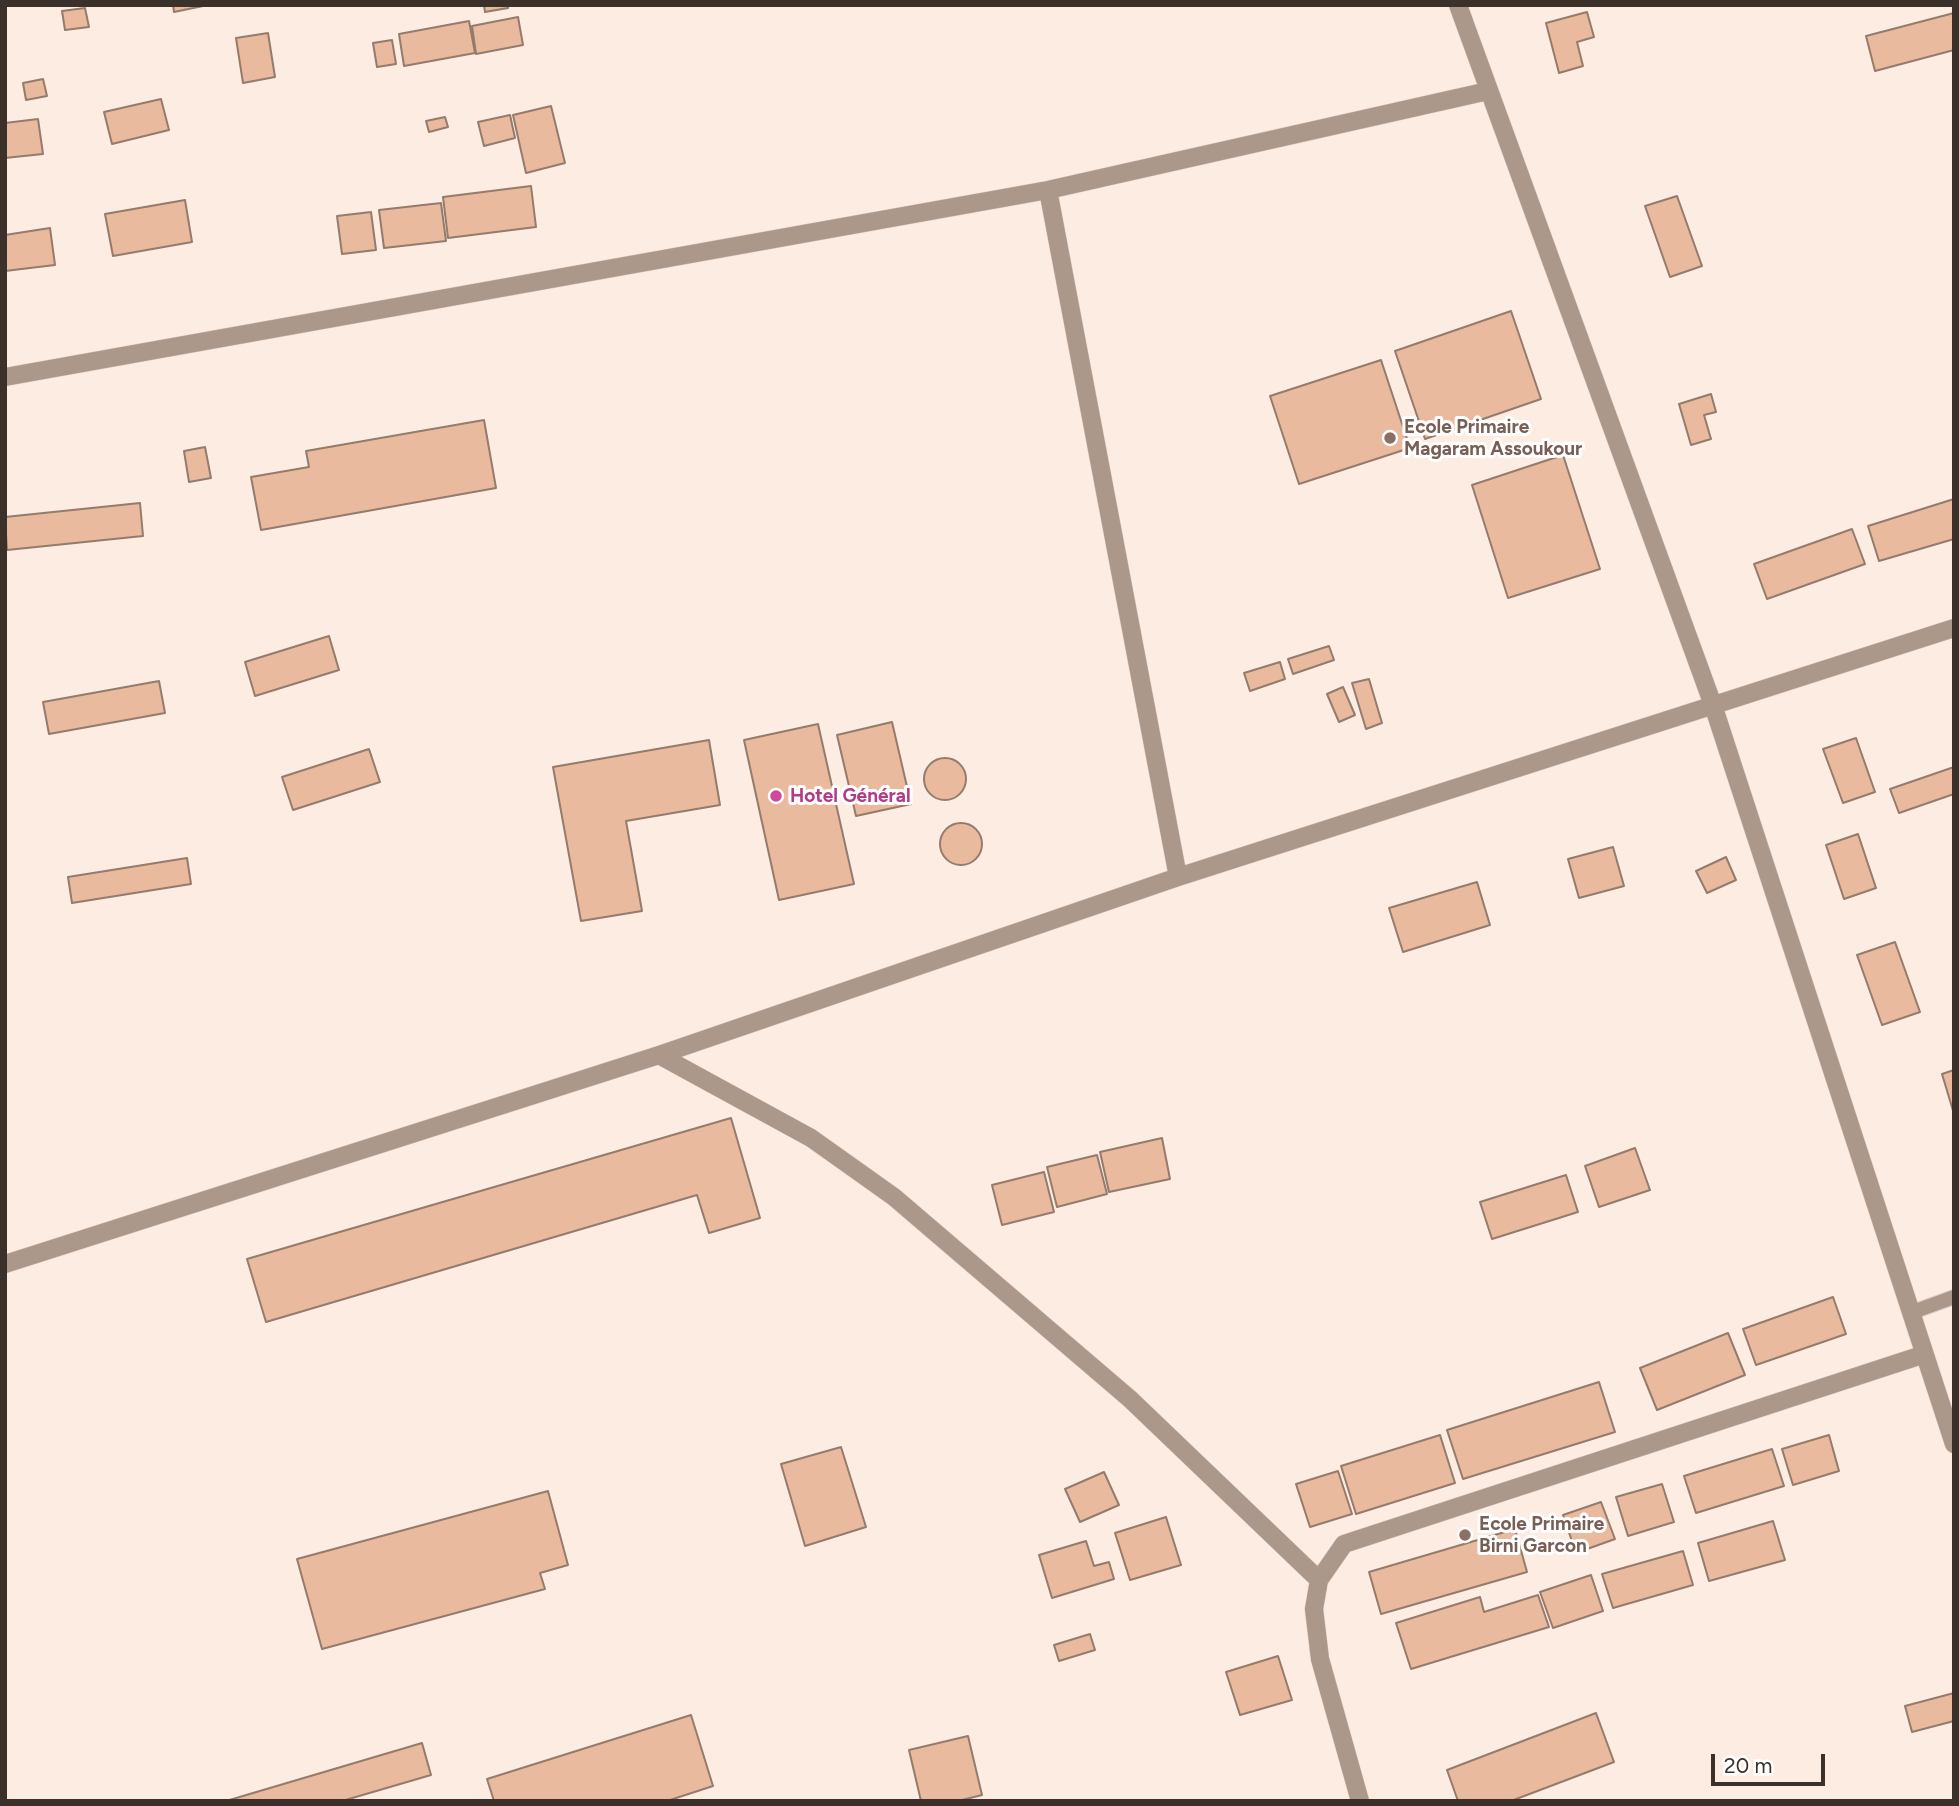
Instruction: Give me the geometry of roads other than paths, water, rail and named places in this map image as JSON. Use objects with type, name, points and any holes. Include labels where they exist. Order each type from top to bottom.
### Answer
[{"type":"street","points":[[1458,5],[1713,705],[1849,1114],[1922,1355],[1954,1444]]},
{"type":"street","points":[[5,377],[1048,190],[1488,91]]},
{"type":"street","points":[[1048,190],[1178,877]]},
{"type":"street","points":[[5,1264],[659,1055],[1178,877],[1954,628]]},
{"type":"street","points":[[659,1055],[811,1138],[894,1197],[1130,1399],[1319,1580]]},
{"type":"street","points":[[1360,1801],[1320,1659],[1314,1609],[1319,1580],[1344,1544],[1922,1355]]},
{"type":"lane","points":[[1910,1313],[1954,1297]]},
{"type":"place","name":"Ecole Primaire Magaram Assoukour","points":[[1390,438]]},
{"type":"place","name":"Hotel Général","points":[[776,796]]},
{"type":"place","name":"Ecole Primaire Birni Garcon","points":[[1465,1535]]}]
